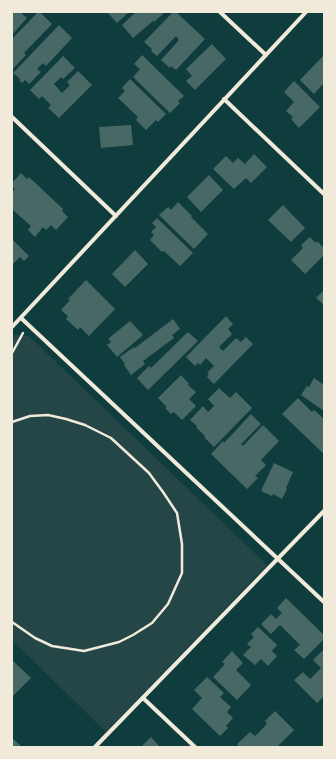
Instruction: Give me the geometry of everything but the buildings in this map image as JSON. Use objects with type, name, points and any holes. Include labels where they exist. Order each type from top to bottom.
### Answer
[{"type":"street","points":[[220,12],[266,55]]},
{"type":"street","points":[[12,327],[306,12]]},
{"type":"street","points":[[224,99],[324,194]]},
{"type":"street","points":[[12,117],[116,216]]},
{"type":"street","points":[[21,318],[324,602]]},
{"type":"street","points":[[96,747],[324,511]]},
{"type":"street","points":[[143,698],[195,747]]},
{"type":"path","points":[[12,353],[28,324]]},
{"type":"path","points":[[12,422],[30,416],[48,415],[66,418],[85,424],[111,438],[149,473],[177,513],[182,544],[182,573],[168,604],[152,624],[119,642],[84,651],[52,646],[35,638],[12,622]]},
{"type":"shaded area","points":[[15,335],[29,336],[267,565],[106,732],[12,640],[12,339]]}]
